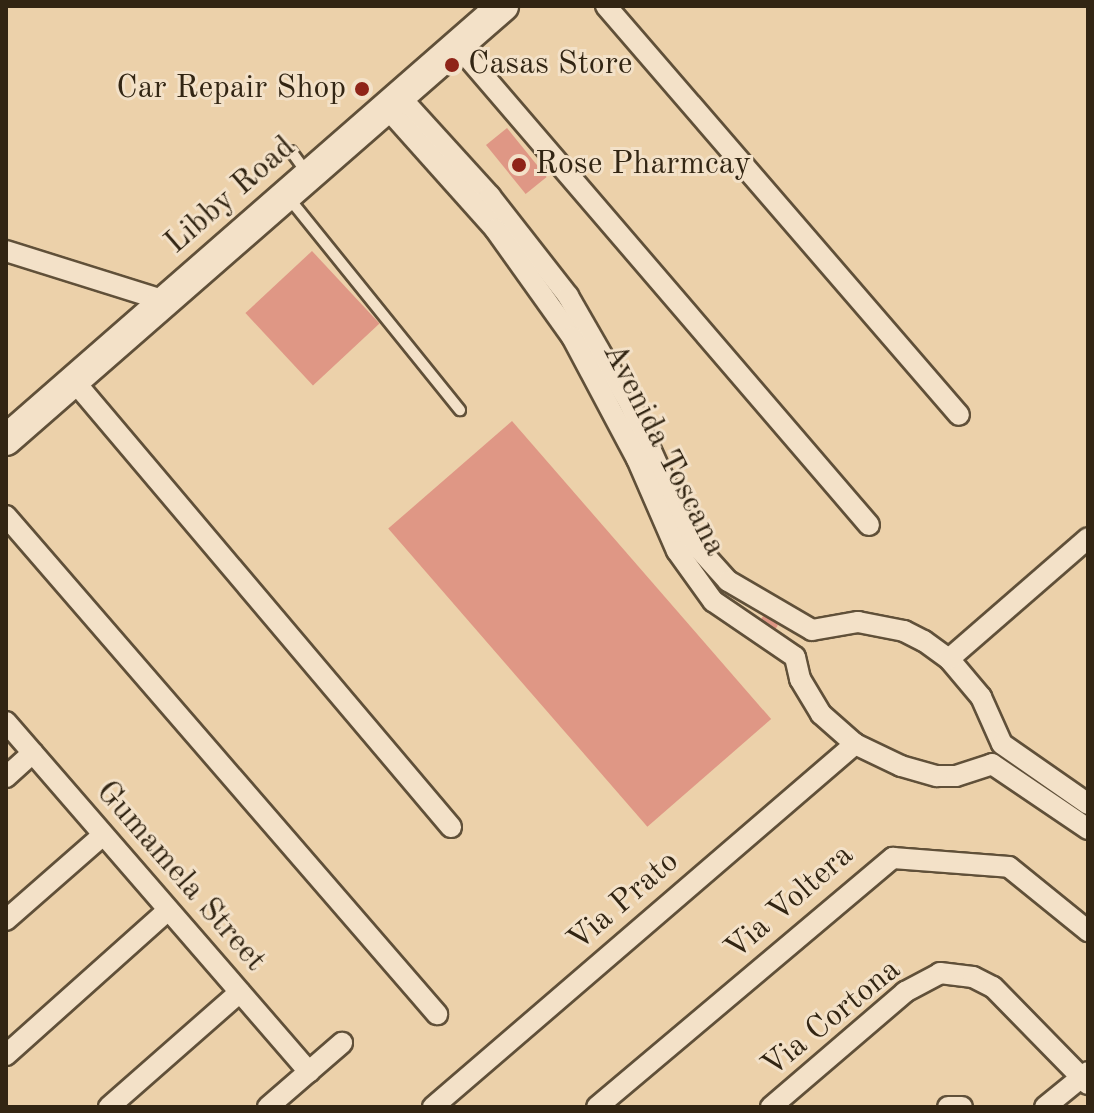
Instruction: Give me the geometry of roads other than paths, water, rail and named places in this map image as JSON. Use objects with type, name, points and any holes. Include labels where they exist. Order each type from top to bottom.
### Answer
[{"type":"main road","name":"Libby Road","points":[[6,440],[503,6]]},
{"type":"street","points":[[606,6],[959,415]]},
{"type":"street","points":[[458,46],[869,525]]},
{"type":"street","name":"Avenida Toscana","points":[[394,102],[427,138],[495,229],[552,290],[597,377],[692,541],[742,590],[812,630]]},
{"type":"street","points":[[6,251],[166,301]]},
{"type":"street","points":[[74,381],[451,827]]},
{"type":"street","name":"Avenida Toscana","points":[[659,488],[677,551],[703,590],[726,612],[795,657]]},
{"type":"street","points":[[6,516],[437,1014]]},
{"type":"street","points":[[949,659],[1088,538]]},
{"type":"street","points":[[726,612],[742,590]]},
{"type":"street","points":[[1002,744],[992,764],[956,776],[937,776],[901,766],[855,744],[809,698],[795,657],[812,630],[843,622],[878,624],[914,636],[949,659],[981,697],[1002,744],[1088,804]]},
{"type":"street","name":"Gumamela Street","points":[[6,722],[309,1072]]},
{"type":"street","name":"Via Prato","points":[[433,1107],[855,744]]},
{"type":"street","points":[[6,777],[33,753]]},
{"type":"street","points":[[992,764],[1088,829]]},
{"type":"street","points":[[6,920],[103,835]]},
{"type":"street","name":"Via Voltera","points":[[597,1107],[893,858],[1009,867],[1088,931]]},
{"type":"street","points":[[6,1055],[168,910]]},
{"type":"street","name":"Via Cortona","points":[[771,1107],[905,992],[940,973],[973,977],[993,987],[1086,1077]]},
{"type":"street","points":[[109,1107],[240,992]]},
{"type":"street","points":[[268,1107],[342,1043]]},
{"type":"street","points":[[1045,1107],[1086,1077]]},
{"type":"street","points":[[948,1107],[962,1107]]},
{"type":"lane","points":[[291,151],[298,186],[460,410]]},
{"type":"place","name":"Casas Store","points":[[452,65]]},
{"type":"place","name":"Car Repair Shop","points":[[362,89]]},
{"type":"place","name":"Rose Pharmcay","points":[[519,165]]}]
